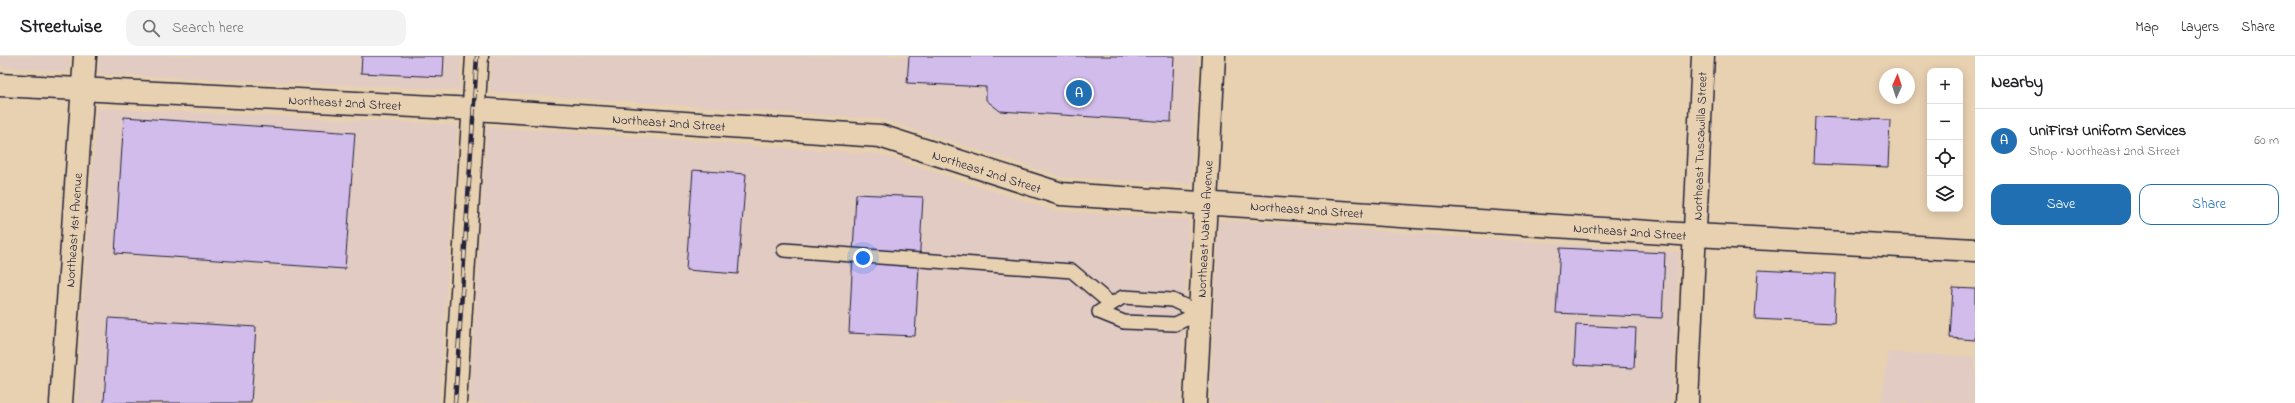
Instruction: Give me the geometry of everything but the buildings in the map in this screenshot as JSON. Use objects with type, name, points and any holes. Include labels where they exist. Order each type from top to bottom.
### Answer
[{"type":"street","name":"Northeast 1st Avenue","points":[[61,403],[85,56]]},
{"type":"street","points":[[455,403],[477,56]]},
{"type":"street","name":"Northeast Watula Avenue","points":[[1195,403],[1214,56]]},
{"type":"street","name":"Northeast Tuscawilla Street","points":[[1687,403],[1703,56]]},
{"type":"street","name":"Northeast 2nd Street","points":[[0,85],[474,109],[880,136],[1061,194],[1205,202],[1695,235],[1975,250]]},
{"type":"lane","points":[[784,250],[1072,270],[1111,304]]},
{"type":"lane","points":[[1123,297],[1172,300],[1200,312],[1174,324],[1124,322],[1099,312],[1123,297]]},
{"type":"shaded area","points":[[0,56],[69,56],[69,72],[0,67]]},
{"type":"shaded area","points":[[100,56],[461,56],[459,90],[99,74]]},
{"type":"shaded area","points":[[492,56],[1198,56],[1191,184],[1063,177],[882,119],[490,92]]},
{"type":"shaded area","points":[[97,108],[457,125],[439,403],[76,403]]},
{"type":"shaded area","points":[[487,127],[878,154],[1056,211],[1189,219],[1180,403],[470,403]]},
{"type":"shaded area","points":[[1219,220],[1679,252],[1671,403],[1210,403]]},
{"type":"shaded area","points":[[1889,352],[1975,357],[1975,403],[1881,403]]},
{"type":"railway","points":[[455,403],[477,56]]},
{"type":"place","name":"UniFirst Uniform Services","points":[[1079,93]]}]
